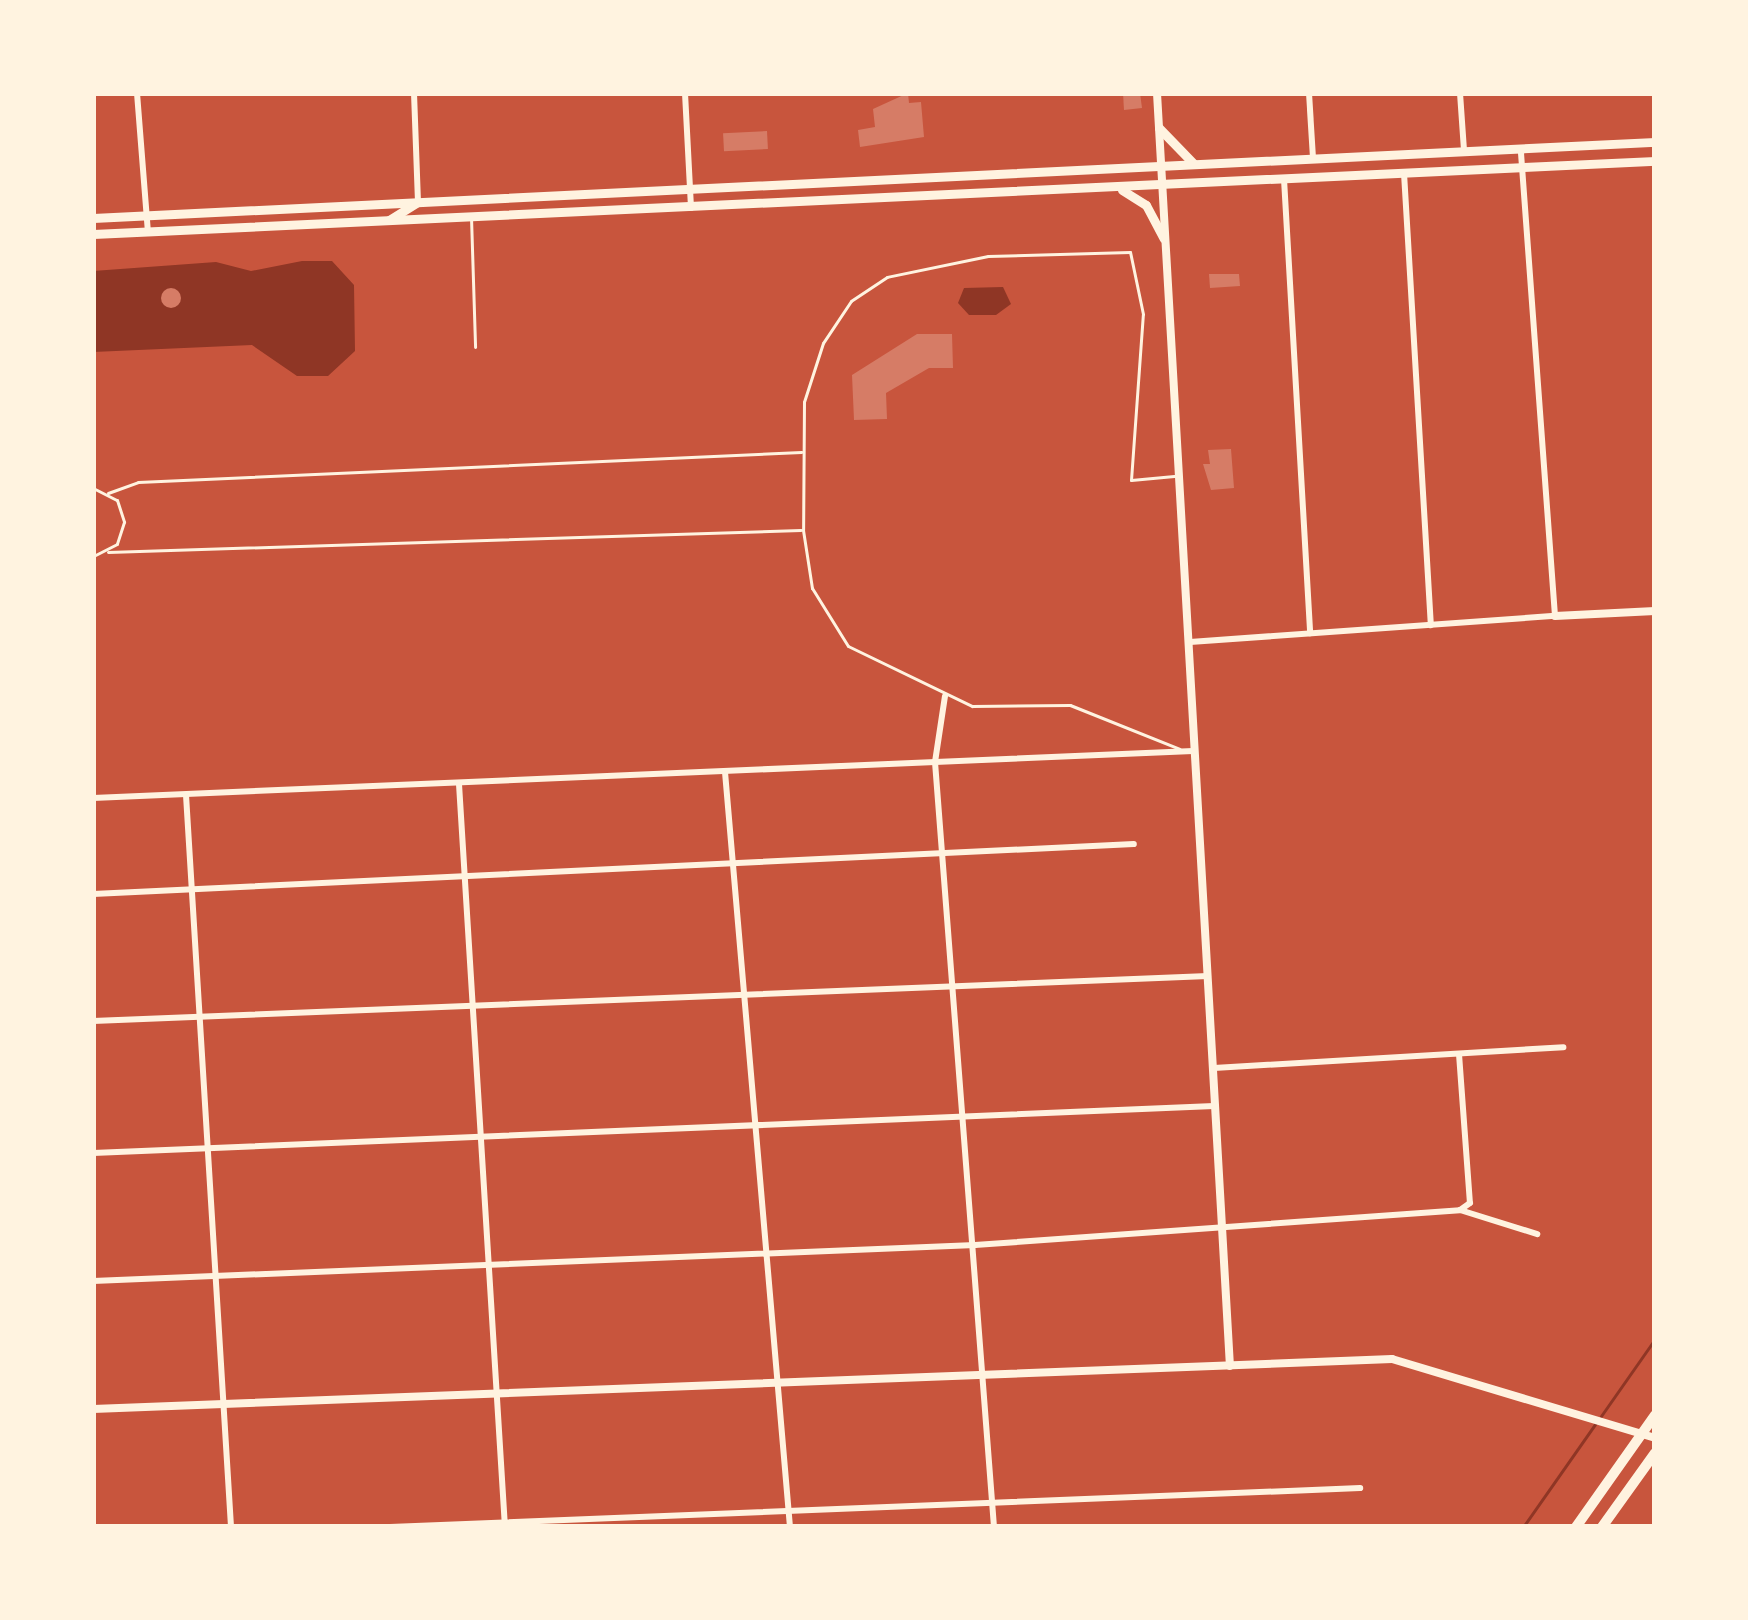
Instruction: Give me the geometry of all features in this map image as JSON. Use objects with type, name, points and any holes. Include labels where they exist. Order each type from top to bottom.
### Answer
[{"type":"highway","points":[[1576,1527],[1655,1415]]},
{"type":"highway","points":[[1602,1527],[1655,1453]]},
{"type":"main road","points":[[1157,93],[1174,476],[1230,1366]]},
{"type":"main road","points":[[1159,128],[1194,164]]},
{"type":"main road","points":[[93,218],[1655,142]]},
{"type":"main road","points":[[93,234],[1655,161]]},
{"type":"main road","points":[[1117,187],[1146,205],[1164,239]]},
{"type":"main road","points":[[389,220],[418,202]]},
{"type":"main road","points":[[1555,616],[1655,611]]},
{"type":"main road","points":[[93,1409],[1392,1359],[1655,1438]]},
{"type":"street","points":[[136,93],[148,232]]},
{"type":"street","points":[[413,93],[418,202]]},
{"type":"street","points":[[685,93],[691,208]]},
{"type":"street","points":[[1309,93],[1313,158]]},
{"type":"street","points":[[1460,93],[1464,150]]},
{"type":"street","points":[[1186,642],[1555,616],[1521,148]]},
{"type":"street","points":[[1404,173],[1431,625]]},
{"type":"street","points":[[902,178],[903,197]]},
{"type":"street","points":[[1284,179],[1310,633]]},
{"type":"street","points":[[945,696],[935,763],[966,1116],[994,1527]]},
{"type":"street","points":[[93,798],[1193,751]]},
{"type":"street","points":[[725,772],[737,864],[761,1255],[790,1527]]},
{"type":"street","points":[[460,784],[505,1525]]},
{"type":"street","points":[[186,795],[213,1148],[231,1527]]},
{"type":"street","points":[[93,894],[1134,844]]},
{"type":"street","points":[[93,1021],[1208,976]]},
{"type":"street","points":[[1214,1068],[1563,1047]]},
{"type":"street","points":[[1459,1054],[1470,1204],[1460,1210]]},
{"type":"street","points":[[93,1153],[1214,1106]]},
{"type":"street","points":[[93,1281],[974,1245],[1222,1231],[1460,1210],[1537,1234]]},
{"type":"street","points":[[390,1527],[1360,1488]]},
{"type":"lane","points":[[470,216],[475,346]]},
{"type":"lane","points":[[1174,476],[1131,479],[1143,314],[1130,252],[988,256],[886,277],[851,301],[823,344],[804,402],[802,530],[812,587],[848,646],[972,706],[1070,705],[1193,751]]},
{"type":"lane","points":[[93,488],[108,493],[138,482],[803,452]]},
{"type":"lane","points":[[108,493],[124,522],[108,551]]},
{"type":"lane","points":[[93,556],[108,551],[802,530]]},
{"type":"shaded area","points":[[302,261],[332,261],[354,285],[355,351],[328,376],[297,376],[252,345],[93,352],[93,271],[216,262],[251,271]]},
{"type":"shaded area","points":[[1003,287],[1011,304],[996,315],[969,315],[958,303],[964,288]]},
{"type":"building","points":[[908,93],[909,103],[921,102],[924,137],[860,147],[858,130],[875,127],[873,109]]},
{"type":"building","points":[[1123,93],[1140,93],[1142,108],[1124,110]]},
{"type":"building","points":[[767,131],[768,149],[724,151],[723,133]]},
{"type":"building","points":[[1209,274],[1239,274],[1240,286],[1210,288]]},
{"type":"building","points":[[171,288],[181,298],[171,308],[161,298]]},
{"type":"building","points":[[917,334],[952,334],[953,368],[929,368],[886,393],[887,419],[854,420],[852,375]]},
{"type":"building","points":[[1231,449],[1234,488],[1211,490],[1203,464],[1210,464],[1208,450]]},
{"type":"waterway","points":[[1601,1416],[1655,1339]]},
{"type":"waterway","points":[[1523,1527],[1595,1424]]}]
